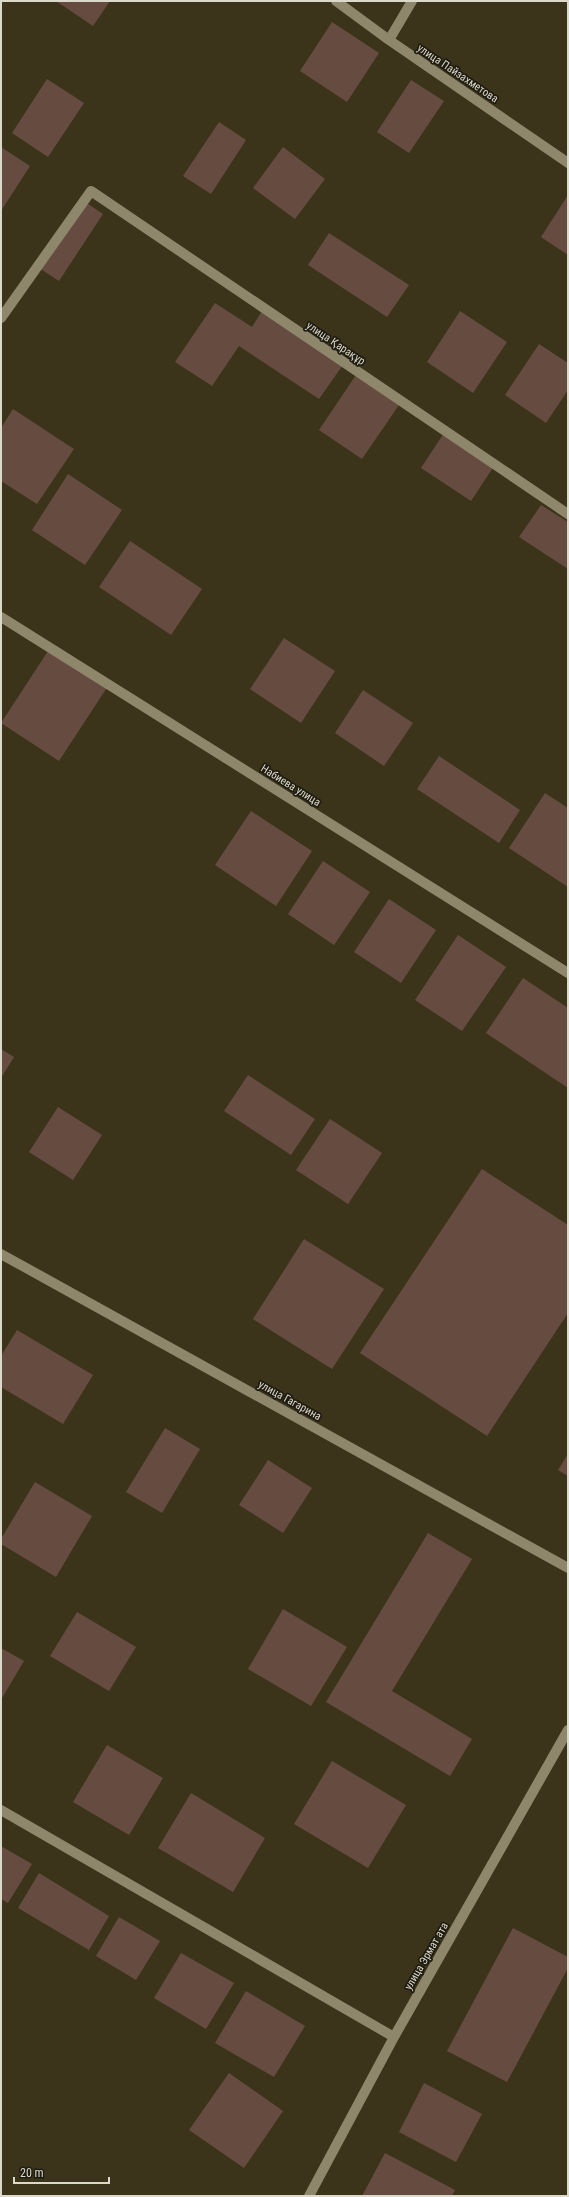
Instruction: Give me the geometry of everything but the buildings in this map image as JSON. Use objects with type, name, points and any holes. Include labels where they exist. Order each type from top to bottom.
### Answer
[{"type":"street","name":"улица Пайзахметова","points":[[336,1],[389,40],[568,162]]},
{"type":"street","points":[[389,40],[412,1]]},
{"type":"street","name":"улица Қарақұр","points":[[1,318],[91,191],[568,514]]},
{"type":"street","name":"Набиева улица","points":[[1,617],[568,973]]},
{"type":"street","name":"улица Гагарина","points":[[1,1254],[568,1568]]},
{"type":"street","name":"улица Эрмат ата","points":[[309,2196],[394,2037],[568,1730]]},
{"type":"street","points":[[1,1810],[394,2037]]}]
